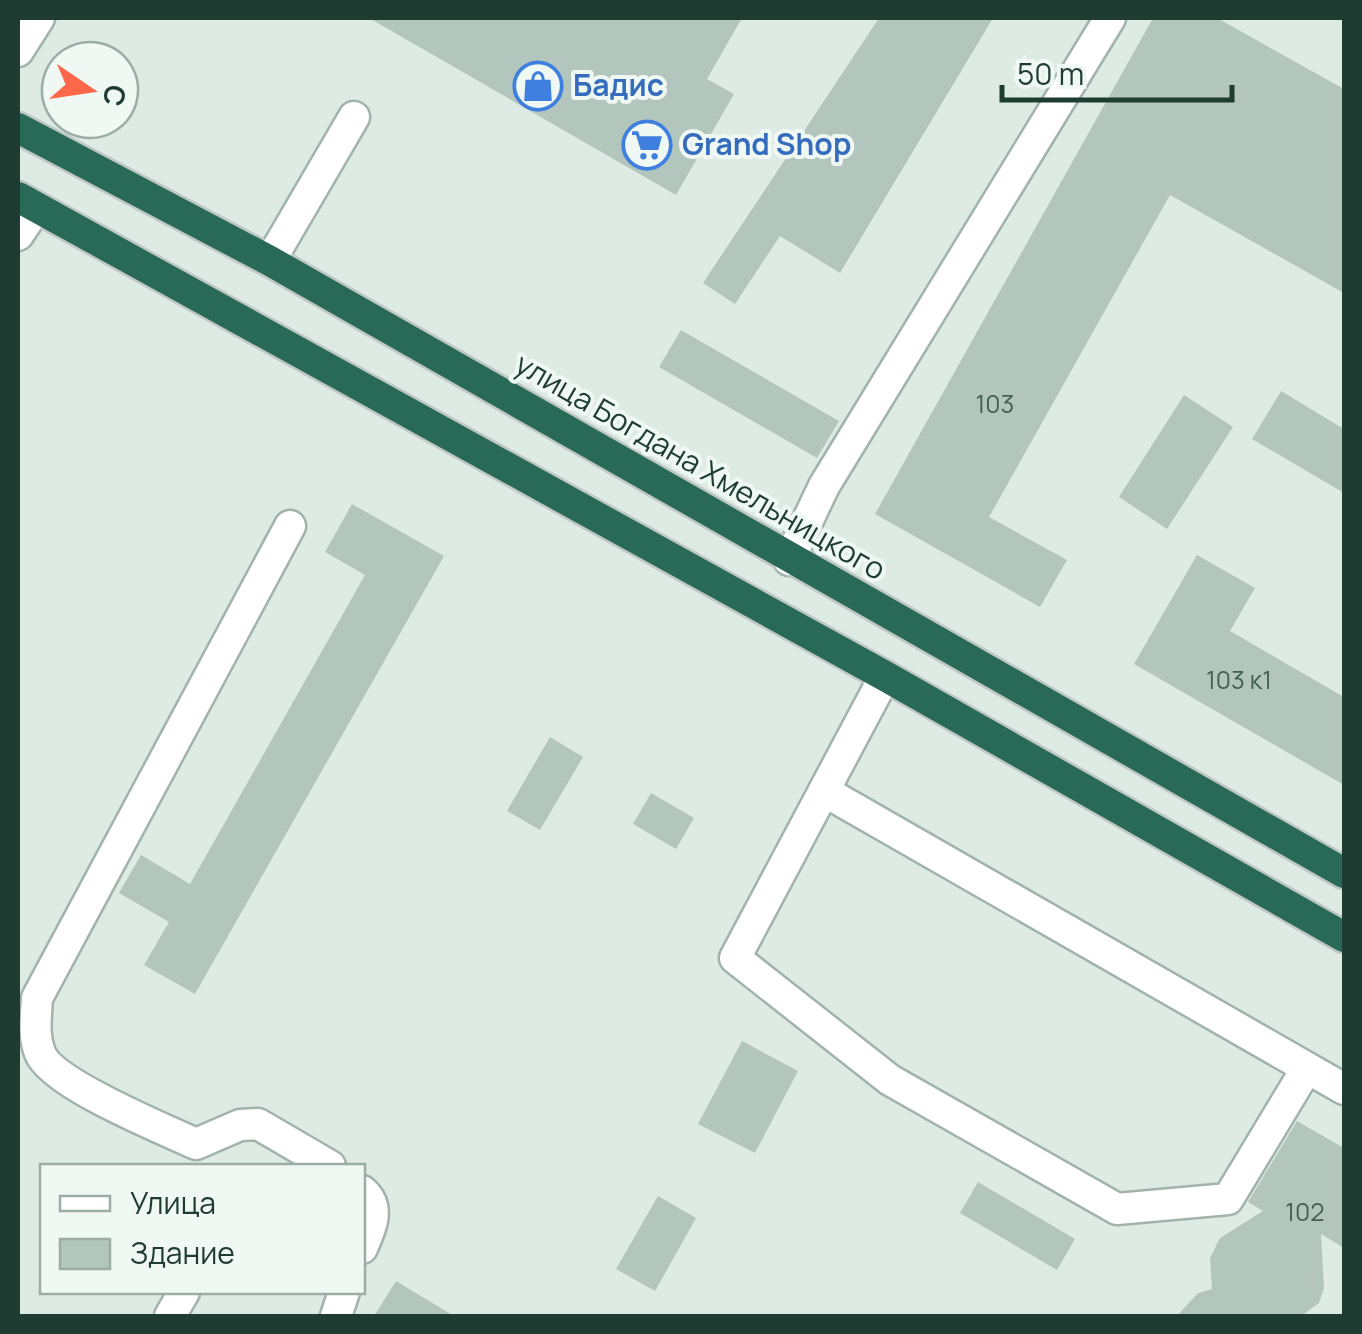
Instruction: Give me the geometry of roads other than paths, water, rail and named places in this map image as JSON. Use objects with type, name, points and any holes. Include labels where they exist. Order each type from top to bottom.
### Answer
[{"type":"highway","name":"улица Богдана Хмельницкого","points":[[18,128],[270,261],[1344,873]]},
{"type":"highway","points":[[27,202],[885,676],[1344,937]]},
{"type":"street","points":[[18,51],[39,18]]},
{"type":"street","points":[[789,560],[824,486],[1110,18]]},
{"type":"street","points":[[270,261],[354,117]]},
{"type":"street","points":[[18,235],[27,202]]},
{"type":"street","points":[[290,526],[37,998],[35,1032],[41,1057],[60,1075],[202,1155],[240,1125],[258,1124],[327,1164]]},
{"type":"street","points":[[885,676],[736,958],[890,1080],[1116,1209],[1228,1200],[1306,1068]]},
{"type":"street","points":[[824,791],[1344,1088]]},
{"type":"street","points":[[365,1194],[374,1213],[365,1239]]},
{"type":"street","points":[[170,1316],[183,1294]]},
{"type":"place","name":"Бадис","points":[[538,86]]},
{"type":"place","name":"Grand Shop","points":[[647,145]]}]
